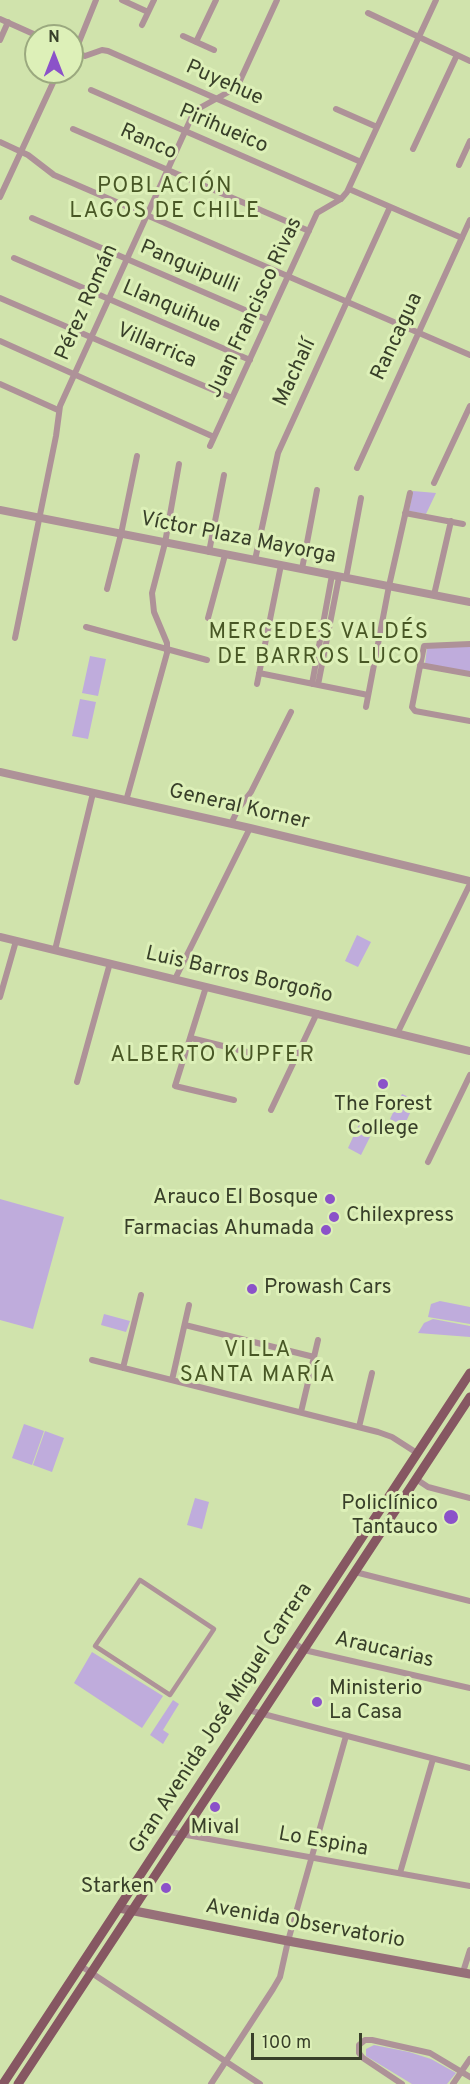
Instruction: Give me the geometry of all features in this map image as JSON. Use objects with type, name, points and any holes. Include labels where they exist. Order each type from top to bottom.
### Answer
[{"type":"main road","name":"Gran Avenida José Miguel Carrera","points":[[3,2084],[470,1373]]},
{"type":"main road","name":"Gran Avenida José Miguel Carrera","points":[[18,2084],[468,1402]]},
{"type":"main road","name":"Avenida Observatorio","points":[[119,1908],[467,1973]]},
{"type":"street","points":[[84,27],[96,0]]},
{"type":"street","points":[[122,0],[148,12]]},
{"type":"street","points":[[142,26],[154,0]]},
{"type":"street","points":[[196,42],[216,0]]},
{"type":"street","name":"Pérez Román","points":[[15,638],[56,436],[58,410],[195,111],[238,85],[277,0]]},
{"type":"street","name":"Juan Francisco Rivas","points":[[210,446],[319,211],[341,199],[349,189],[436,0]]},
{"type":"street","points":[[368,14],[470,61]]},
{"type":"street","points":[[0,19],[24,29]]},
{"type":"street","points":[[0,39],[8,22]]},
{"type":"street","points":[[183,36],[214,50]]},
{"type":"street","name":"Puyehue","points":[[84,56],[102,50],[108,51],[361,162]]},
{"type":"street","points":[[413,149],[457,55]]},
{"type":"street","points":[[0,197],[52,84]]},
{"type":"street","name":"Pirihueico","points":[[91,90],[341,199]]},
{"type":"street","points":[[336,109],[377,127]]},
{"type":"street","name":"Ranco","points":[[73,129],[309,231]]},
{"type":"street","points":[[459,165],[470,141]]},
{"type":"street","points":[[0,142],[21,152],[54,175],[470,355]]},
{"type":"street","points":[[349,189],[462,238]]},
{"type":"street","name":"Machalí","points":[[255,561],[278,453],[390,207]]},
{"type":"street","name":"Panguipulli","points":[[32,218],[268,320]]},
{"type":"street","name":"Rancagua","points":[[357,468],[470,220]]},
{"type":"street","name":"Llanquihue","points":[[14,258],[250,360]]},
{"type":"street","name":"Villarrica","points":[[0,298],[232,398]]},
{"type":"street","points":[[0,342],[214,437]]},
{"type":"street","points":[[0,384],[58,410]]},
{"type":"street","points":[[434,483],[470,406]]},
{"type":"street","points":[[107,588],[121,534],[136,456]]},
{"type":"street","points":[[126,801],[167,649],[154,612],[152,599],[179,464]]},
{"type":"street","points":[[209,552],[224,475]]},
{"type":"street","points":[[302,569],[317,490]]},
{"type":"street","points":[[366,707],[389,586],[410,493]]},
{"type":"street","points":[[315,684],[339,577],[361,498]]},
{"type":"street","name":"Víctor Plaza Mayorga","points":[[0,510],[470,602]]},
{"type":"street","points":[[405,513],[463,524]]},
{"type":"street","points":[[435,595],[451,521]]},
{"type":"street","points":[[208,618],[225,555]]},
{"type":"street","points":[[257,684],[280,565]]},
{"type":"street","points":[[86,627],[207,660]]},
{"type":"street","points":[[470,644],[424,646],[413,710],[470,721]]},
{"type":"street","points":[[420,665],[470,674]]},
{"type":"street","points":[[259,673],[368,694]]},
{"type":"street","points":[[231,824],[238,809],[251,792],[291,712]]},
{"type":"street","name":"General Korner","points":[[0,772],[250,828],[470,882]]},
{"type":"street","points":[[55,950],[93,793]]},
{"type":"street","points":[[175,979],[250,828]]},
{"type":"street","points":[[398,1032],[470,882]]},
{"type":"street","name":"Luis Barros Borgoño","points":[[0,937],[470,1051]]},
{"type":"street","points":[[0,997],[16,941]]},
{"type":"street","points":[[77,1082],[110,963]]},
{"type":"street","points":[[206,987],[176,1086],[234,1100]]},
{"type":"street","points":[[271,1110],[317,1013]]},
{"type":"street","points":[[191,1038],[255,1054]]},
{"type":"street","points":[[428,1162],[470,1075]]},
{"type":"street","points":[[123,1368],[141,1295]]},
{"type":"street","points":[[172,1380],[189,1305]]},
{"type":"street","points":[[185,1325],[314,1357]]},
{"type":"street","points":[[301,1412],[318,1340]]},
{"type":"street","points":[[92,1360],[387,1435],[417,1453]]},
{"type":"street","points":[[359,1427],[372,1373]]},
{"type":"street","points":[[416,1479],[428,1487],[470,1498]]},
{"type":"street","points":[[355,1572],[470,1601]]},
{"type":"street","points":[[140,1580],[214,1629],[170,1695],[95,1646],[140,1580]]},
{"type":"street","name":"Araucarias","points":[[293,1642],[304,1650],[470,1688]]},
{"type":"street","points":[[248,1710],[470,1768]]},
{"type":"street","points":[[211,2084],[277,1983],[346,1736]]},
{"type":"street","points":[[400,1874],[433,1759]]},
{"type":"street","name":"Lo Espina","points":[[170,1832],[470,1886]]},
{"type":"street","points":[[467,1973],[470,1950]]},
{"type":"street","points":[[81,1966],[260,2084]]},
{"type":"street","points":[[402,2084],[363,2058],[359,2053],[359,2045],[365,2040],[372,2040],[430,2053],[470,2077]]},
{"type":"street","points":[[453,2084],[470,2059]]},
{"type":"shaded area","points":[[413,491],[436,493],[426,514],[409,511]]},
{"type":"shaded area","points":[[470,646],[470,672],[425,664],[427,648]]},
{"type":"shaded area","points":[[90,656],[106,659],[98,696],[82,693]]},
{"type":"shaded area","points":[[80,699],[96,702],[88,739],[72,736]]},
{"type":"shaded area","points":[[357,935],[371,942],[358,967],[345,961]]},
{"type":"shaded area","points":[[402,1094],[416,1100],[404,1126],[390,1119]]},
{"type":"shaded area","points":[[360,1122],[374,1129],[361,1155],[348,1148]]},
{"type":"shaded area","points":[[0,1199],[64,1217],[33,1329],[0,1320]]},
{"type":"shaded area","points":[[440,1301],[470,1307],[470,1324],[428,1317],[431,1304]]},
{"type":"shaded area","points":[[104,1314],[130,1321],[126,1332],[101,1325]]},
{"type":"shaded area","points":[[433,1319],[470,1326],[470,1337],[418,1333],[424,1323]]},
{"type":"shaded area","points":[[24,1424],[44,1431],[32,1465],[12,1458]]},
{"type":"shaded area","points":[[45,1431],[64,1438],[52,1472],[33,1465]]},
{"type":"shaded area","points":[[195,1498],[209,1502],[202,1529],[187,1525]]},
{"type":"shaded area","points":[[92,1652],[163,1696],[142,1728],[74,1683]]},
{"type":"shaded area","points":[[173,1700],[179,1704],[163,1730],[169,1734],[163,1744],[150,1735]]},
{"type":"shaded area","points":[[374,2045],[431,2059],[456,2073],[447,2084],[412,2084],[366,2056],[366,2049]]},
{"type":"place","name":"The Forest College","points":[[383,1084]]},
{"type":"place","name":"Arauco El Bosque","points":[[330,1199]]},
{"type":"place","name":"Chilexpress","points":[[334,1217]]},
{"type":"place","name":"Farmacias Ahumada","points":[[326,1230]]},
{"type":"place","name":"Prowash Cars","points":[[252,1289]]},
{"type":"place","name":"Policlínico Tantauco","points":[[451,1517]]},
{"type":"place","name":"Ministerio La Casa","points":[[317,1702]]},
{"type":"place","name":"Mival","points":[[215,1807]]},
{"type":"place","name":"Starken","points":[[166,1888]]},
{"type":"district","name":"POBLACIÓN LAGOS DE CHILE","points":[[165,200]]},
{"type":"district","name":"MERCEDES VALDÉS DE BARROS LUCO","points":[[319,646]]},
{"type":"district","name":"ALBERTO KUPFER","points":[[213,1057]]},
{"type":"district","name":"VILLA SANTA MARÍA","points":[[258,1364]]}]
